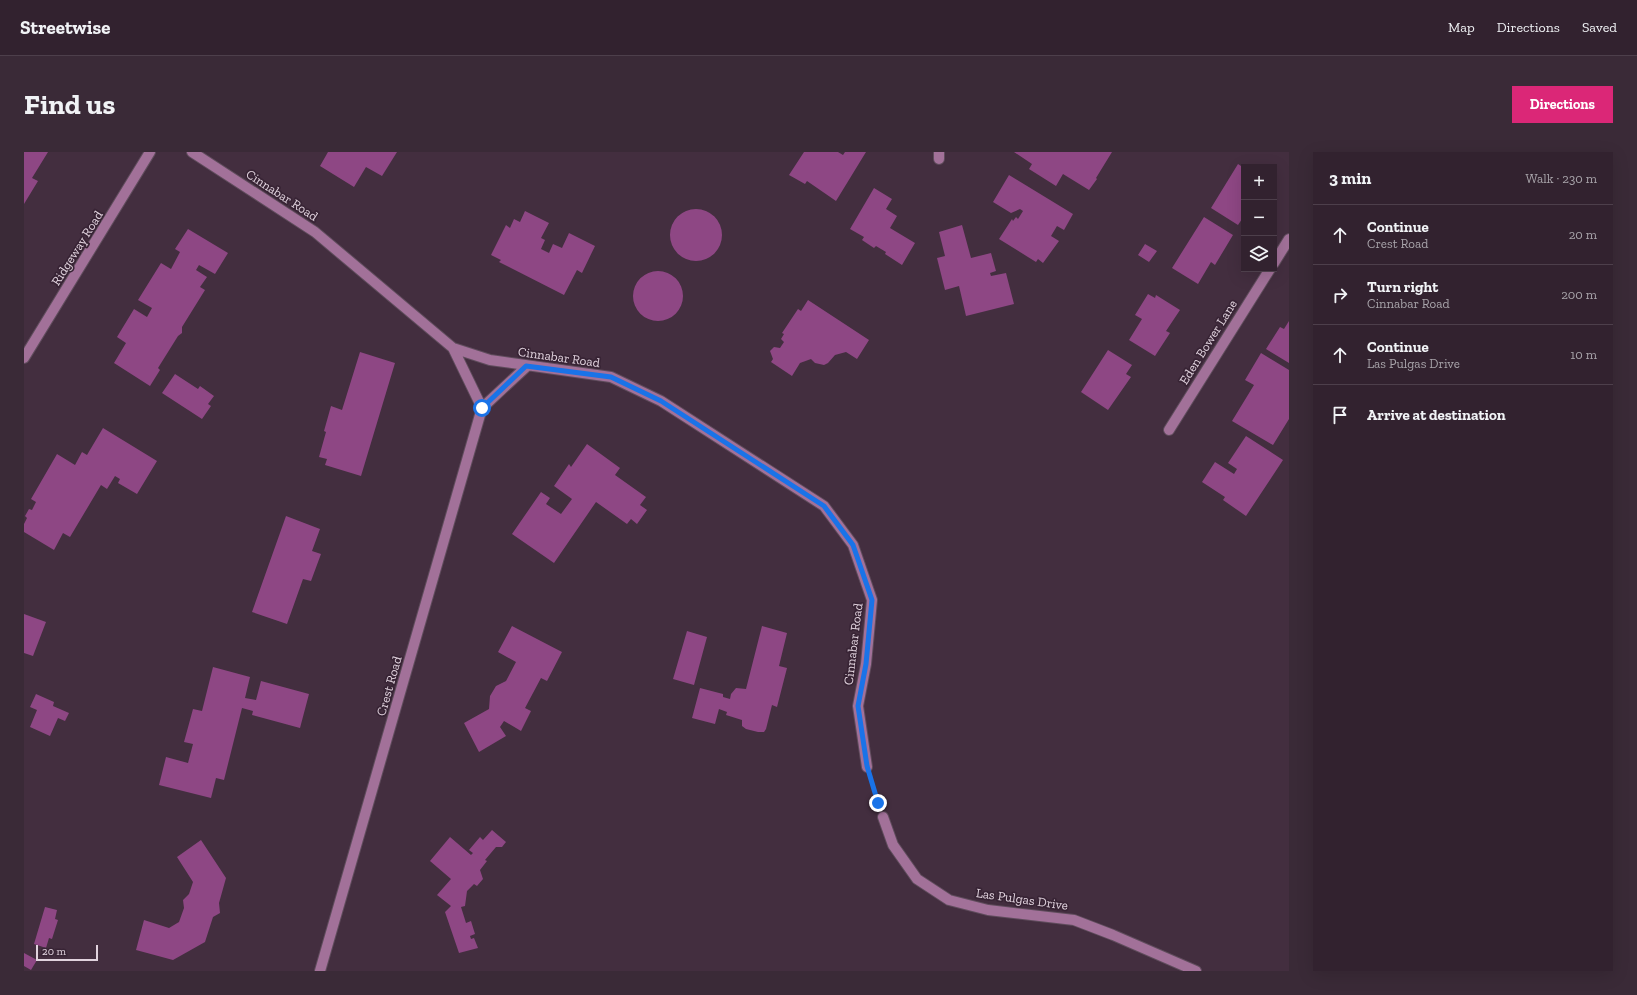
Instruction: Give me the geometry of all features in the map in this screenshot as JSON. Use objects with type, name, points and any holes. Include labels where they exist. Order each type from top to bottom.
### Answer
[{"type":"street","name":"Ridgeway Road","points":[[24,358],[150,152]]},
{"type":"street","name":"Cinnabar Road","points":[[192,152],[315,232],[453,348],[490,360],[611,377],[661,401],[824,506],[853,545],[872,600],[866,664],[858,706],[867,766]]},
{"type":"street","points":[[1277,258],[1289,239]]},
{"type":"street","name":"Eden Bower Lane","points":[[1169,430],[1268,272]]},
{"type":"street","points":[[453,348],[482,408],[526,366]]},
{"type":"street","name":"Crest Road","points":[[320,971],[482,408]]},
{"type":"street","name":"Las Pulgas Drive","points":[[883,817],[893,845],[917,878],[949,900],[988,910],[1074,920],[1113,934],[1196,971]]},
{"type":"path","points":[[867,766],[883,817]]},
{"type":"building","points":[[24,152],[48,152],[32,178],[38,181],[24,204]]},
{"type":"building","points":[[328,152],[397,152],[382,176],[366,167],[354,187],[320,166]]},
{"type":"building","points":[[804,152],[838,152],[843,155],[845,152],[866,152],[836,201],[807,181],[805,184],[789,175]]},
{"type":"building","points":[[1014,152],[1112,152],[1089,190],[1063,174],[1056,186],[1029,169],[1032,164]]},
{"type":"building","points":[[1238,164],[1241,166],[1241,220],[1238,225],[1211,208]]},
{"type":"building","points":[[1009,175],[1073,214],[1064,230],[1057,226],[1051,236],[1059,241],[1043,263],[1038,259],[1036,262],[999,239],[1012,219],[1013,221],[1016,217],[1018,219],[1023,211],[1020,209],[1011,213],[993,202]]},
{"type":"building","points":[[874,188],[892,199],[886,209],[897,216],[890,228],[915,243],[902,265],[885,254],[886,252],[876,246],[874,248],[862,240],[864,237],[850,229]]},
{"type":"building","points":[[691,209],[701,209],[715,216],[722,230],[722,240],[715,254],[701,261],[691,261],[681,257],[674,250],[670,240],[670,230],[674,220],[681,213]]},
{"type":"building","points":[[525,211],[549,223],[541,238],[545,240],[541,249],[549,253],[553,244],[562,248],[569,233],[595,246],[582,273],[577,270],[564,295],[499,262],[501,260],[491,255],[506,225],[510,228],[514,219],[520,222]]},
{"type":"building","points":[[1204,217],[1233,235],[1215,265],[1211,262],[1198,284],[1172,268]]},
{"type":"building","points":[[962,225],[971,258],[991,253],[996,271],[990,273],[991,276],[1006,273],[1014,304],[966,316],[959,286],[945,290],[937,258],[945,256],[939,232]]},
{"type":"building","points":[[188,229],[228,253],[215,274],[199,265],[196,270],[207,277],[200,287],[205,290],[182,327],[182,333],[178,336],[158,368],[160,370],[150,386],[114,363],[126,343],[117,337],[134,309],[147,317],[152,308],[138,300],[161,263],[171,269],[180,252],[175,249]]},
{"type":"building","points":[[1145,244],[1157,251],[1149,262],[1138,255]]},
{"type":"building","points":[[658,271],[668,273],[676,278],[681,286],[683,296],[681,306],[676,314],[668,319],[658,321],[648,319],[640,314],[635,306],[633,296],[635,286],[640,278],[648,273]]},
{"type":"building","points":[[1148,294],[1155,298],[1156,295],[1180,310],[1166,331],[1170,333],[1155,356],[1129,340],[1142,319],[1135,315]]},
{"type":"building","points":[[808,300],[869,340],[857,359],[846,352],[835,355],[828,363],[824,365],[815,363],[811,359],[800,363],[792,376],[771,362],[773,359],[770,351],[774,347],[780,348],[784,342],[781,339],[784,334],[782,333],[798,309],[801,311]]},
{"type":"building","points":[[1289,321],[1289,363],[1266,349],[1280,327],[1284,329]]},
{"type":"building","points":[[1108,350],[1132,365],[1126,374],[1131,377],[1108,410],[1081,392]]},
{"type":"building","points":[[360,352],[395,363],[361,476],[325,465],[327,459],[319,457],[331,406],[342,410]]},
{"type":"building","points":[[1261,353],[1289,370],[1289,419],[1273,445],[1232,421],[1254,385],[1245,380]]},
{"type":"building","points":[[175,374],[198,389],[200,386],[214,396],[208,404],[211,406],[202,419],[162,393]]},
{"type":"building","points":[[103,428],[157,461],[137,494],[118,483],[120,479],[115,476],[107,489],[101,485],[70,537],[63,533],[54,550],[24,532],[24,524],[27,518],[25,516],[29,509],[32,510],[36,502],[31,499],[57,454],[75,465],[82,452],[87,455]]},
{"type":"building","points":[[1246,436],[1283,460],[1246,516],[1223,500],[1225,497],[1202,482],[1215,462],[1234,474],[1237,469],[1228,463]]},
{"type":"building","points":[[587,444],[620,468],[615,475],[646,497],[640,505],[647,510],[637,524],[631,519],[627,524],[596,502],[554,563],[512,534],[541,492],[550,498],[546,504],[561,514],[572,499],[554,486],[569,464],[571,467]]},
{"type":"building","points":[[286,516],[320,529],[312,551],[321,554],[311,581],[303,579],[287,624],[252,612]]},
{"type":"building","points":[[24,614],[46,622],[33,656],[24,653]]},
{"type":"building","points":[[512,626],[562,652],[547,681],[541,678],[525,708],[531,711],[521,731],[504,721],[500,727],[506,736],[479,752],[464,723],[489,709],[490,696],[496,686],[506,681],[516,662],[498,652]]},
{"type":"building","points":[[762,626],[787,633],[779,666],[787,668],[777,707],[772,705],[764,732],[746,729],[742,726],[742,720],[726,715],[727,712],[719,709],[715,724],[692,718],[700,688],[723,694],[723,697],[730,699],[731,694],[736,688],[746,689]]},
{"type":"building","points":[[687,631],[707,637],[694,685],[673,679]]},
{"type":"building","points":[[213,667],[250,677],[245,698],[256,700],[261,681],[309,694],[300,728],[252,715],[253,711],[242,708],[224,780],[216,778],[211,798],[159,785],[166,757],[188,763],[193,744],[184,742],[193,709],[202,711]]},
{"type":"building","points":[[36,694],[54,702],[53,706],[69,713],[65,721],[58,718],[50,736],[30,727],[37,710],[30,707]]},
{"type":"building","points":[[492,830],[506,842],[502,847],[496,847],[485,860],[487,861],[480,870],[483,879],[477,886],[474,884],[467,891],[465,906],[461,907],[466,923],[471,921],[475,934],[470,936],[471,939],[474,938],[478,948],[459,953],[445,912],[451,906],[437,895],[451,879],[430,861],[450,837],[471,855],[473,853],[469,850],[480,837],[483,840]]},
{"type":"building","points":[[201,840],[226,878],[219,903],[220,913],[213,917],[205,942],[173,960],[136,950],[144,920],[169,928],[179,922],[184,908],[183,900],[189,894],[193,882],[177,857]]},
{"type":"building","points":[[45,907],[57,910],[55,919],[58,920],[52,939],[49,938],[46,948],[34,944]]},
{"type":"building","points":[[24,953],[37,960],[31,970],[24,966]]},
{"type":"route","points":[[482,408],[526,366],[611,377],[661,401],[824,506],[853,545],[872,600],[866,664],[858,706],[867,766],[878,803]]}]
